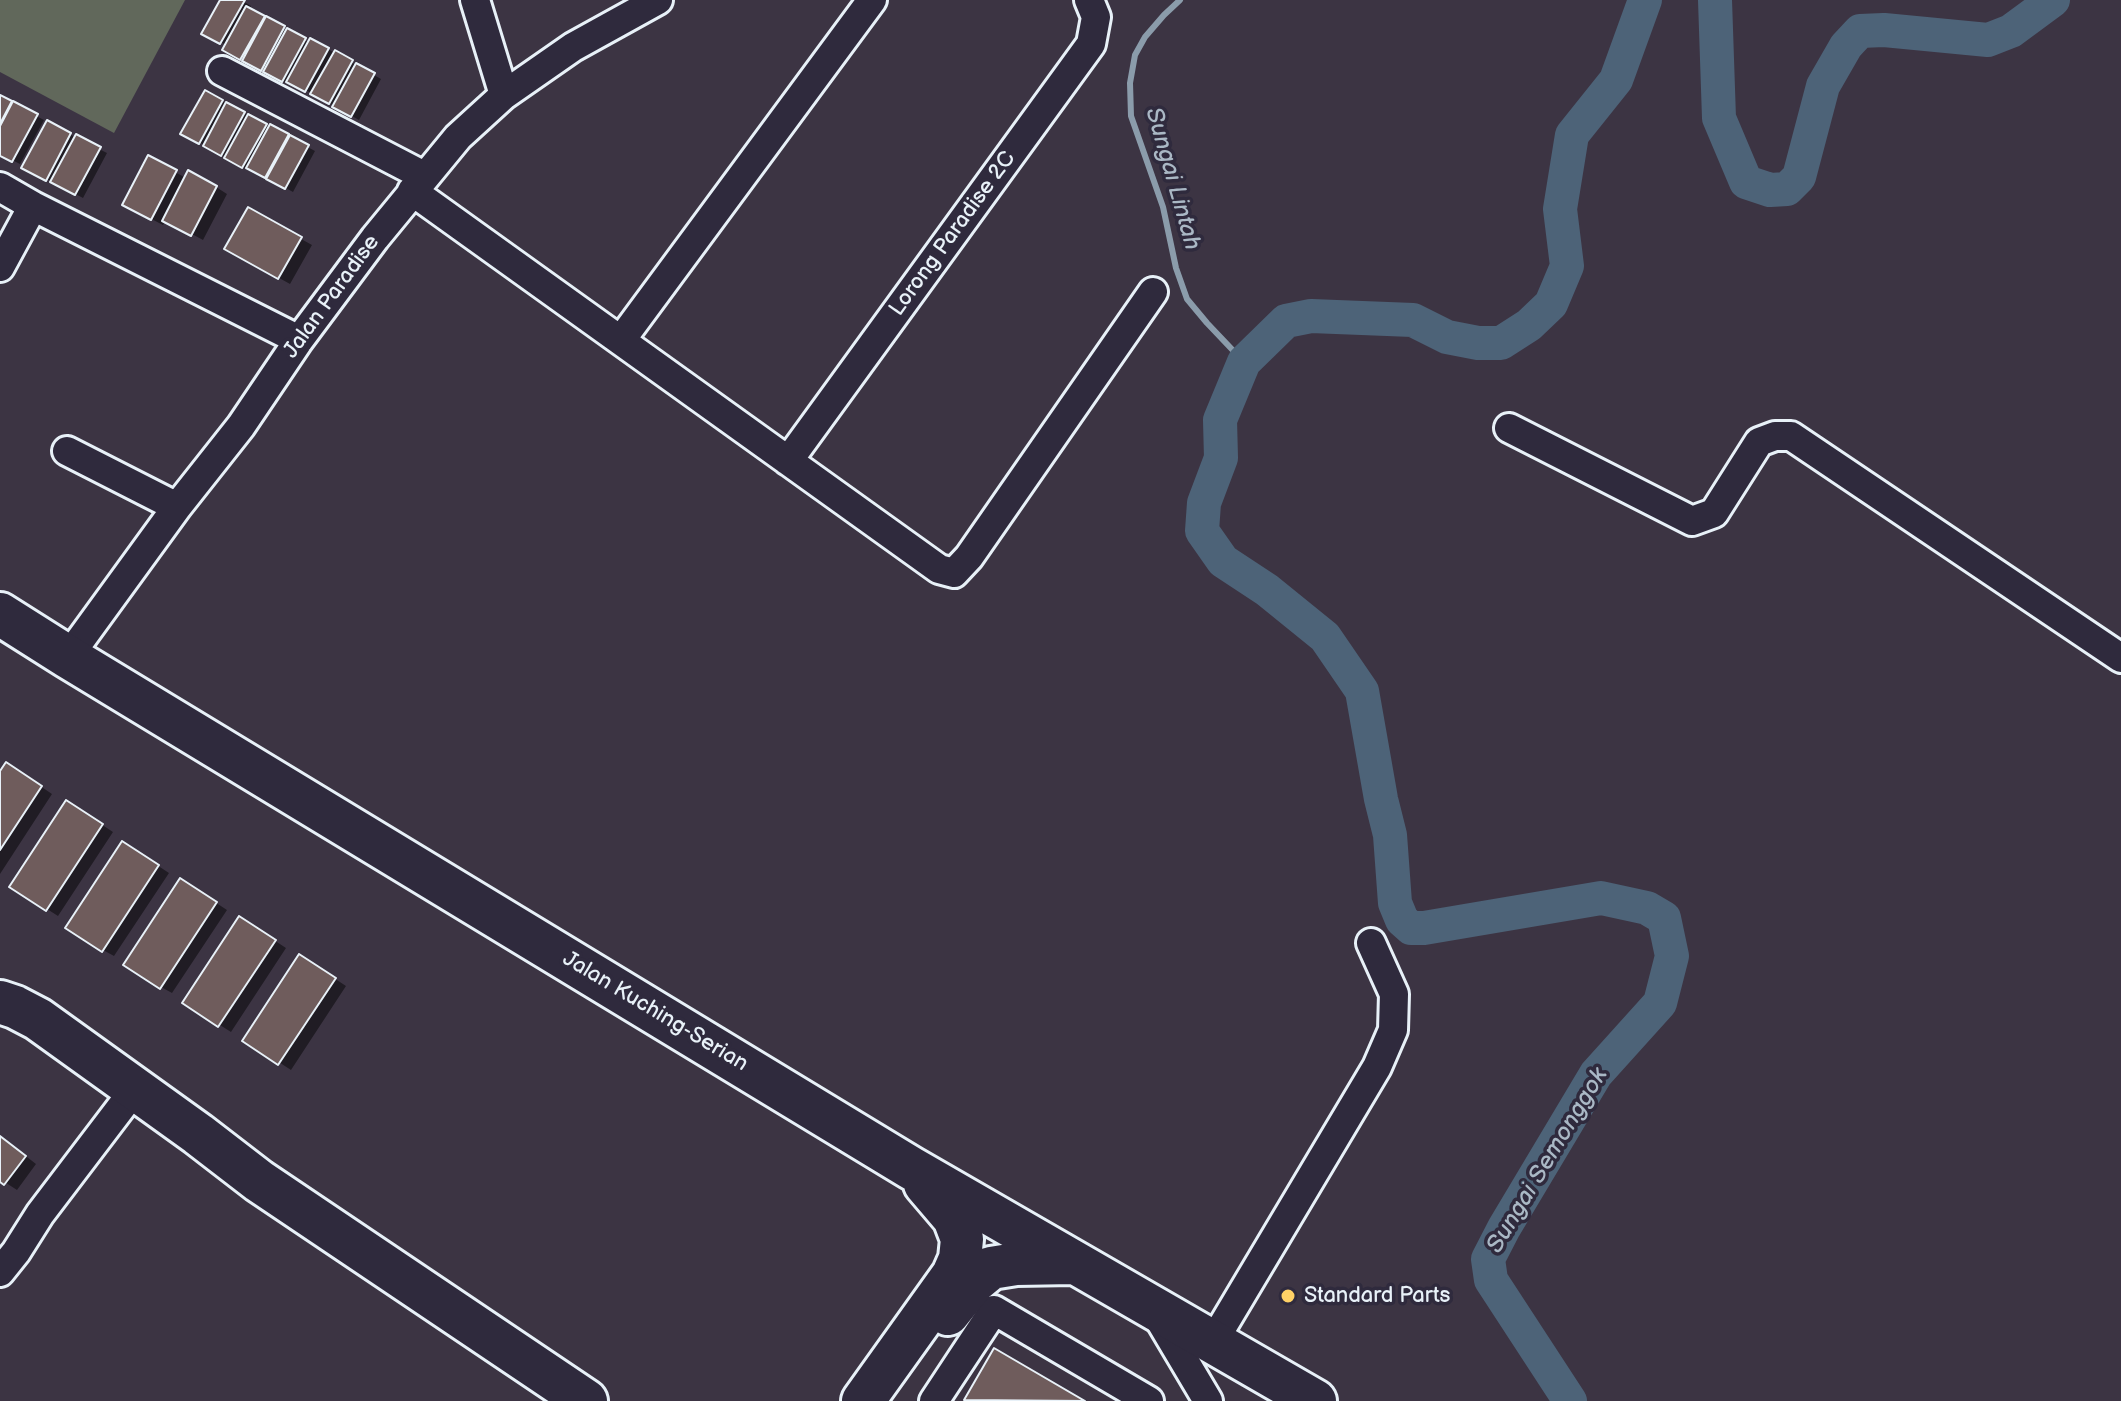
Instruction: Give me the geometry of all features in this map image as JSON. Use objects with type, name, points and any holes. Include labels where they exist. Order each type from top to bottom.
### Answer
[{"type":"highway","name":"Jalan Kuching-Serian","points":[[0,614],[911,1168],[1315,1401]]},
{"type":"highway","points":[[0,1002],[38,1019],[259,1181],[586,1401]]},
{"type":"highway","points":[[863,1401],[953,1275],[960,1259],[962,1239],[954,1218],[911,1168]]},
{"type":"highway","points":[[889,1401],[954,1305],[979,1302],[974,1282],[991,1268],[1016,1264],[1074,1263]]},
{"type":"street","points":[[475,0],[504,95]]},
{"type":"street","name":"Jalan Paradise","points":[[68,657],[177,507],[241,426],[299,340],[375,238],[458,137],[504,95],[573,47],[658,0]]},
{"type":"street","points":[[621,340],[872,0]]},
{"type":"street","name":"Lorong Paradise 2C","points":[[788,461],[1091,44],[1096,17],[1089,0]]},
{"type":"street","points":[[222,71],[418,184],[621,340],[939,569],[954,573],[969,557],[1153,292]]},
{"type":"street","points":[[0,187],[299,340]]},
{"type":"street","points":[[0,267],[33,206]]},
{"type":"street","points":[[1509,428],[1692,521],[1714,513],[1759,442],[1775,436],[1791,436],[2121,658]]},
{"type":"street","points":[[67,451],[177,507]]},
{"type":"street","points":[[1213,1342],[1377,1067],[1393,1030],[1394,994],[1371,943]]},
{"type":"street","points":[[0,1272],[135,1089]]},
{"type":"street","points":[[934,1401],[979,1302],[1149,1401]]},
{"type":"street","points":[[1151,1306],[1208,1401]]},
{"type":"green space","points":[[0,0],[185,0],[114,133],[0,72]]},
{"type":"building","points":[[220,0],[245,0],[220,44],[201,34]]},
{"type":"building","points":[[246,6],[265,16],[240,60],[222,50]]},
{"type":"building","points":[[266,16],[285,26],[261,71],[242,61]]},
{"type":"building","points":[[287,28],[306,38],[282,82],[263,72]]},
{"type":"building","points":[[310,38],[329,48],[305,92],[286,82]]},
{"type":"building","points":[[335,50],[353,60],[329,104],[310,94]]},
{"type":"building","points":[[356,63],[375,73],[351,117],[332,107]]},
{"type":"building","points":[[205,90],[223,100],[199,144],[180,134]]},
{"type":"building","points":[[0,95],[12,101],[0,124]]},
{"type":"building","points":[[13,101],[38,114],[12,162],[0,156],[0,126]]},
{"type":"building","points":[[226,102],[245,112],[221,156],[203,146]]},
{"type":"building","points":[[248,114],[267,124],[242,168],[224,158]]},
{"type":"building","points":[[47,120],[71,133],[46,181],[21,168]]},
{"type":"building","points":[[270,124],[289,134],[265,178],[246,168]]},
{"type":"building","points":[[76,134],[101,147],[75,195],[50,182]]},
{"type":"building","points":[[290,135],[309,145],[285,189],[266,179]]},
{"type":"building","points":[[148,155],[177,170],[151,220],[122,205]]},
{"type":"building","points":[[188,170],[217,186],[191,236],[162,221]]},
{"type":"building","points":[[248,207],[302,237],[278,279],[224,249]]},
{"type":"building","points":[[6,762],[42,786],[0,850],[0,771]]},
{"type":"building","points":[[66,800],[103,824],[46,911],[9,887]]},
{"type":"building","points":[[122,841],[159,865],[102,952],[65,928]]},
{"type":"building","points":[[180,878],[217,902],[160,989],[123,965]]},
{"type":"building","points":[[239,916],[276,940],[218,1027],[182,1003]]},
{"type":"building","points":[[299,954],[336,978],[278,1065],[242,1041]]},
{"type":"building","points":[[0,1136],[26,1156],[4,1185],[0,1182]]},
{"type":"building","points":[[994,1348],[1085,1401],[964,1400]]},
{"type":"waterway","name":"Sungai Lintah","points":[[1180,0],[1145,37],[1135,55],[1130,83],[1131,116],[1163,207],[1176,268],[1187,299],[1244,362]]},
{"type":"waterway","name":"Sungai Semonggok","points":[[1570,1401],[1491,1280],[1488,1259],[1596,1074],[1660,1003],[1672,956],[1664,918],[1647,908],[1601,898],[1411,928],[1402,920],[1395,903],[1390,835],[1362,691],[1325,637],[1267,590],[1223,561],[1202,531],[1204,503],[1221,458],[1220,420],[1244,362],[1286,321],[1311,316],[1413,320],[1447,337],[1478,343],[1501,343],[1529,325],[1551,304],[1567,266],[1560,209],[1572,135],[1616,80],[1645,0]]},
{"type":"waterway","name":"Sungai Semonggok","points":[[1715,0],[1719,118],[1746,182],[1770,190],[1787,189],[1799,177],[1823,86],[1846,46],[1860,31],[1884,30],[1988,40],[2011,31],[2053,0]]},
{"type":"place","name":"Standard Parts","points":[[1288,1296]]}]
